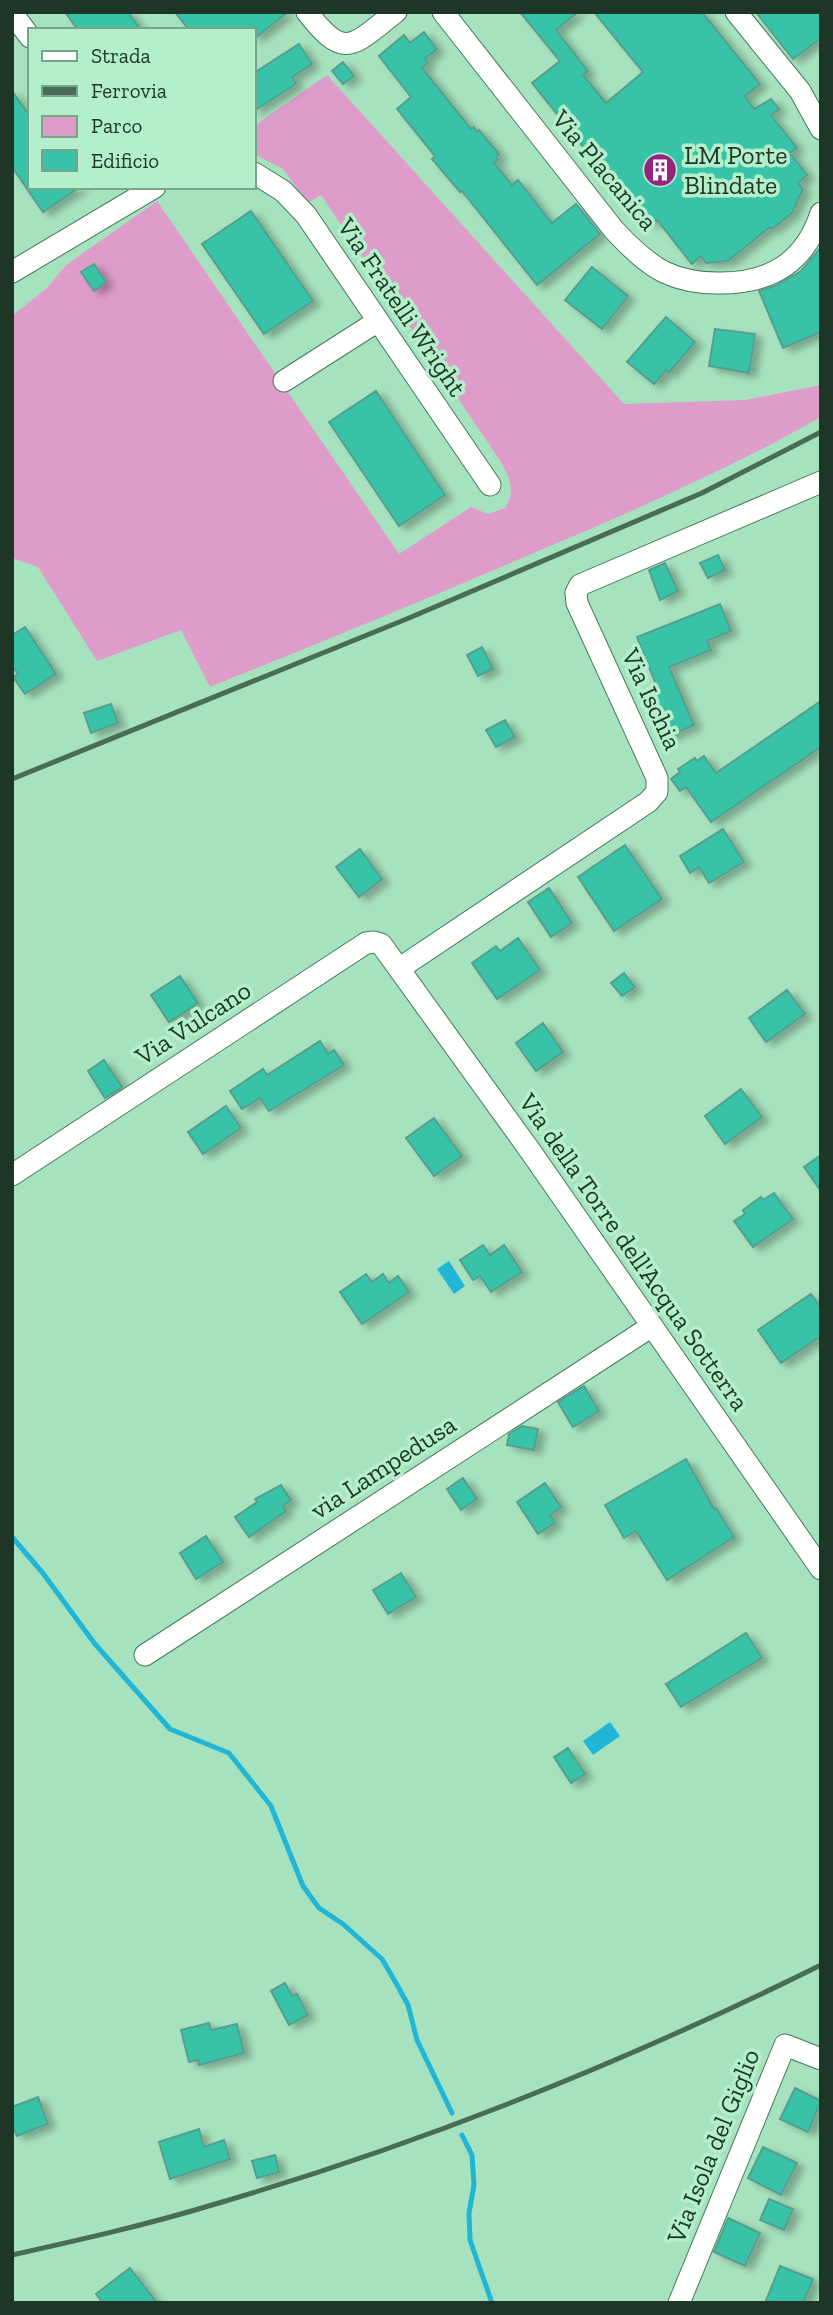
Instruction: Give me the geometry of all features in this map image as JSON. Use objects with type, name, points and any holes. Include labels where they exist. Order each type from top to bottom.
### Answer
[{"type":"street","points":[[307,12],[331,40],[348,45],[362,39],[396,12]]},
{"type":"street","name":"Via Placanica","points":[[443,12],[614,230],[643,257],[665,272],[685,280],[714,283],[740,282],[773,273],[803,249],[811,238],[821,213]]},
{"type":"street","points":[[736,12],[800,91],[821,129]]},
{"type":"street","points":[[12,13],[28,34]]},
{"type":"street","name":"Via Fratelli Wright","points":[[256,174],[283,191],[302,210],[490,485]]},
{"type":"street","points":[[12,272],[146,190]]},
{"type":"street","points":[[284,381],[378,321]]},
{"type":"street","name":"Via Ischia","points":[[400,968],[648,802],[657,792],[655,774],[577,603],[576,593],[580,585],[821,482]]},
{"type":"street","name":"Via Vulcano","points":[[12,1175],[366,943],[382,944],[400,968]]},
{"type":"street","name":"Via della Torre dell'Acqua Sotterra","points":[[400,968],[821,1569]]},
{"type":"street","name":"via Lampedusa","points":[[145,1655],[652,1326]]},
{"type":"street","name":"Via Isola del Giglio","points":[[679,2303],[785,2045],[821,2059]]},
{"type":"green space","points":[[327,75],[624,404],[745,400],[821,385],[821,417],[719,471],[614,519],[210,687],[181,630],[97,661],[38,567],[12,558],[12,316],[47,288],[66,265],[157,201],[399,554],[471,507],[488,514],[505,508],[510,496],[510,485],[501,462],[321,195],[308,203],[283,169],[256,155],[256,125]]},
{"type":"water","points":[[449,1261],[465,1286],[454,1294],[437,1269]]},
{"type":"water","points":[[610,1722],[620,1736],[593,1755],[583,1741]]},
{"type":"building","points":[[65,12],[128,12],[140,28],[77,28]]},
{"type":"building","points":[[175,12],[288,12],[256,37],[256,28],[187,28]]},
{"type":"building","points":[[520,12],[578,12],[556,30],[588,71],[583,75],[606,103],[643,72],[594,12],[702,12],[760,84],[745,96],[754,109],[771,99],[779,109],[771,115],[797,148],[790,153],[807,175],[798,183],[803,189],[792,213],[728,261],[706,263],[701,256],[692,264],[657,220],[652,224],[601,161],[597,164],[532,83],[560,61]]},
{"type":"building","points":[[756,12],[821,12],[821,38],[793,59]]},
{"type":"building","points":[[424,32],[437,49],[425,59],[428,63],[422,68],[471,129],[474,127],[477,132],[479,130],[499,154],[494,163],[512,185],[518,180],[552,223],[576,204],[600,234],[537,285],[462,191],[460,192],[432,159],[435,156],[397,109],[411,97],[379,56],[404,35],[410,43]]},
{"type":"building","points":[[299,44],[312,64],[292,77],[296,84],[256,110],[256,72]]},
{"type":"building","points":[[343,62],[354,76],[343,84],[332,71]]},
{"type":"building","points":[[12,91],[28,113],[28,189],[77,189],[43,212],[12,167]]},
{"type":"building","points":[[251,211],[313,301],[264,334],[202,244]]},
{"type":"building","points":[[821,247],[821,332],[783,348],[759,291],[775,286],[801,271]]},
{"type":"building","points":[[94,264],[106,282],[94,291],[81,272]]},
{"type":"building","points":[[592,267],[628,296],[602,329],[565,300]]},
{"type":"building","points":[[666,317],[695,342],[669,373],[666,370],[654,384],[627,362]]},
{"type":"building","points":[[715,329],[755,334],[749,373],[709,366]]},
{"type":"building","points":[[376,391],[445,495],[399,526],[329,422]]},
{"type":"building","points":[[718,555],[725,570],[708,578],[700,563]]},
{"type":"building","points":[[665,563],[678,591],[660,600],[649,570]]},
{"type":"building","points":[[720,604],[731,631],[707,641],[711,650],[669,667],[694,725],[665,738],[647,697],[659,692],[637,637]]},
{"type":"building","points":[[25,627],[56,674],[25,694],[13,677],[18,674],[12,666],[12,635]]},
{"type":"building","points":[[482,647],[493,669],[478,676],[467,655]]},
{"type":"building","points":[[821,701],[821,747],[711,822],[686,787],[680,791],[671,779],[680,772],[678,769],[695,758],[697,761],[704,756],[716,773]]},
{"type":"building","points":[[111,704],[118,723],[91,733],[84,713]]},
{"type":"building","points":[[505,720],[515,737],[496,747],[486,730]]},
{"type":"building","points":[[723,829],[744,862],[709,883],[699,867],[690,873],[680,856]]},
{"type":"building","points":[[625,845],[662,899],[614,931],[578,877]]},
{"type":"building","points":[[360,849],[382,879],[359,897],[336,867]]},
{"type":"building","points":[[549,888],[572,923],[551,937],[528,902]]},
{"type":"building","points":[[518,938],[540,970],[497,999],[472,963],[496,946],[500,951]]},
{"type":"building","points":[[624,973],[635,987],[622,996],[611,983]]},
{"type":"building","points":[[180,976],[198,1003],[169,1022],[151,995]]},
{"type":"building","points":[[787,990],[805,1014],[766,1042],[749,1018]]},
{"type":"building","points":[[543,1023],[563,1052],[536,1071],[516,1043]]},
{"type":"building","points":[[320,1041],[328,1054],[334,1050],[344,1065],[269,1111],[260,1098],[242,1109],[230,1091],[263,1069],[267,1075]]},
{"type":"building","points":[[104,1060],[122,1087],[105,1098],[88,1071]]},
{"type":"building","points":[[741,1089],[762,1117],[725,1144],[705,1116]]},
{"type":"building","points":[[226,1106],[241,1128],[203,1154],[188,1132]]},
{"type":"building","points":[[434,1118],[462,1156],[434,1176],[406,1138]]},
{"type":"building","points":[[821,1155],[821,1191],[804,1167]]},
{"type":"building","points":[[774,1193],[793,1219],[753,1247],[734,1221],[745,1214],[743,1210],[761,1197],[763,1200]]},
{"type":"building","points":[[483,1245],[490,1255],[504,1245],[522,1272],[491,1292],[480,1276],[473,1280],[460,1260]]},
{"type":"building","points":[[366,1274],[372,1282],[383,1274],[389,1283],[398,1276],[409,1292],[362,1324],[340,1292]]},
{"type":"building","points":[[811,1294],[821,1308],[821,1336],[781,1363],[758,1330]]},
{"type":"building","points":[[584,1386],[599,1411],[573,1427],[558,1402]]},
{"type":"building","points":[[522,1426],[538,1429],[534,1450],[507,1445],[509,1434]]},
{"type":"building","points":[[686,1459],[714,1509],[716,1508],[734,1537],[667,1580],[636,1531],[624,1538],[605,1505]]},
{"type":"building","points":[[463,1478],[477,1499],[461,1510],[447,1489]]},
{"type":"building","points":[[545,1483],[561,1507],[550,1515],[555,1523],[538,1534],[517,1502]]},
{"type":"building","points":[[281,1485],[291,1500],[283,1506],[286,1511],[249,1537],[235,1517],[257,1502],[255,1499]]},
{"type":"building","points":[[206,1536],[223,1562],[196,1579],[180,1553]]},
{"type":"building","points":[[401,1573],[416,1597],[388,1614],[373,1590]]},
{"type":"building","points":[[746,1633],[762,1658],[681,1707],[666,1684]]},
{"type":"building","points":[[568,1748],[585,1774],[571,1783],[554,1757]]},
{"type":"building","points":[[285,1983],[292,1996],[297,1994],[308,2015],[289,2025],[271,1991]]},
{"type":"building","points":[[209,2023],[211,2030],[237,2024],[244,2053],[199,2065],[198,2060],[189,2062],[181,2030]]},
{"type":"building","points":[[795,2088],[821,2101],[808,2132],[780,2119]]},
{"type":"building","points":[[38,2097],[48,2124],[17,2136],[12,2125],[12,2107]]},
{"type":"building","points":[[199,2129],[204,2147],[224,2140],[230,2159],[170,2179],[159,2142]]},
{"type":"building","points":[[763,2147],[797,2163],[781,2195],[748,2178]]},
{"type":"building","points":[[275,2155],[279,2172],[257,2178],[252,2161]]},
{"type":"building","points":[[769,2199],[793,2209],[784,2230],[760,2220]]},
{"type":"building","points":[[728,2218],[760,2233],[745,2266],[714,2252]]},
{"type":"building","points":[[780,2266],[813,2279],[803,2303],[765,2303]]},
{"type":"building","points":[[130,2268],[157,2303],[103,2303],[96,2294]]},
{"type":"waterway","points":[[12,1537],[42,1572],[95,1644],[170,1729],[229,1753],[271,1806],[303,1886],[319,1908],[343,1924],[382,1959],[408,2005],[417,2040],[452,2113]]},
{"type":"waterway","points":[[462,2135],[472,2155],[474,2185],[469,2213],[470,2240],[492,2303]]},
{"type":"railway","points":[[12,779],[409,618],[702,493],[821,432]]},
{"type":"railway","points":[[12,2255],[137,2226],[212,2205],[445,2128],[673,2035],[821,1965]]},
{"type":"place","name":"LM Porte Blindate","points":[[660,170]]}]
